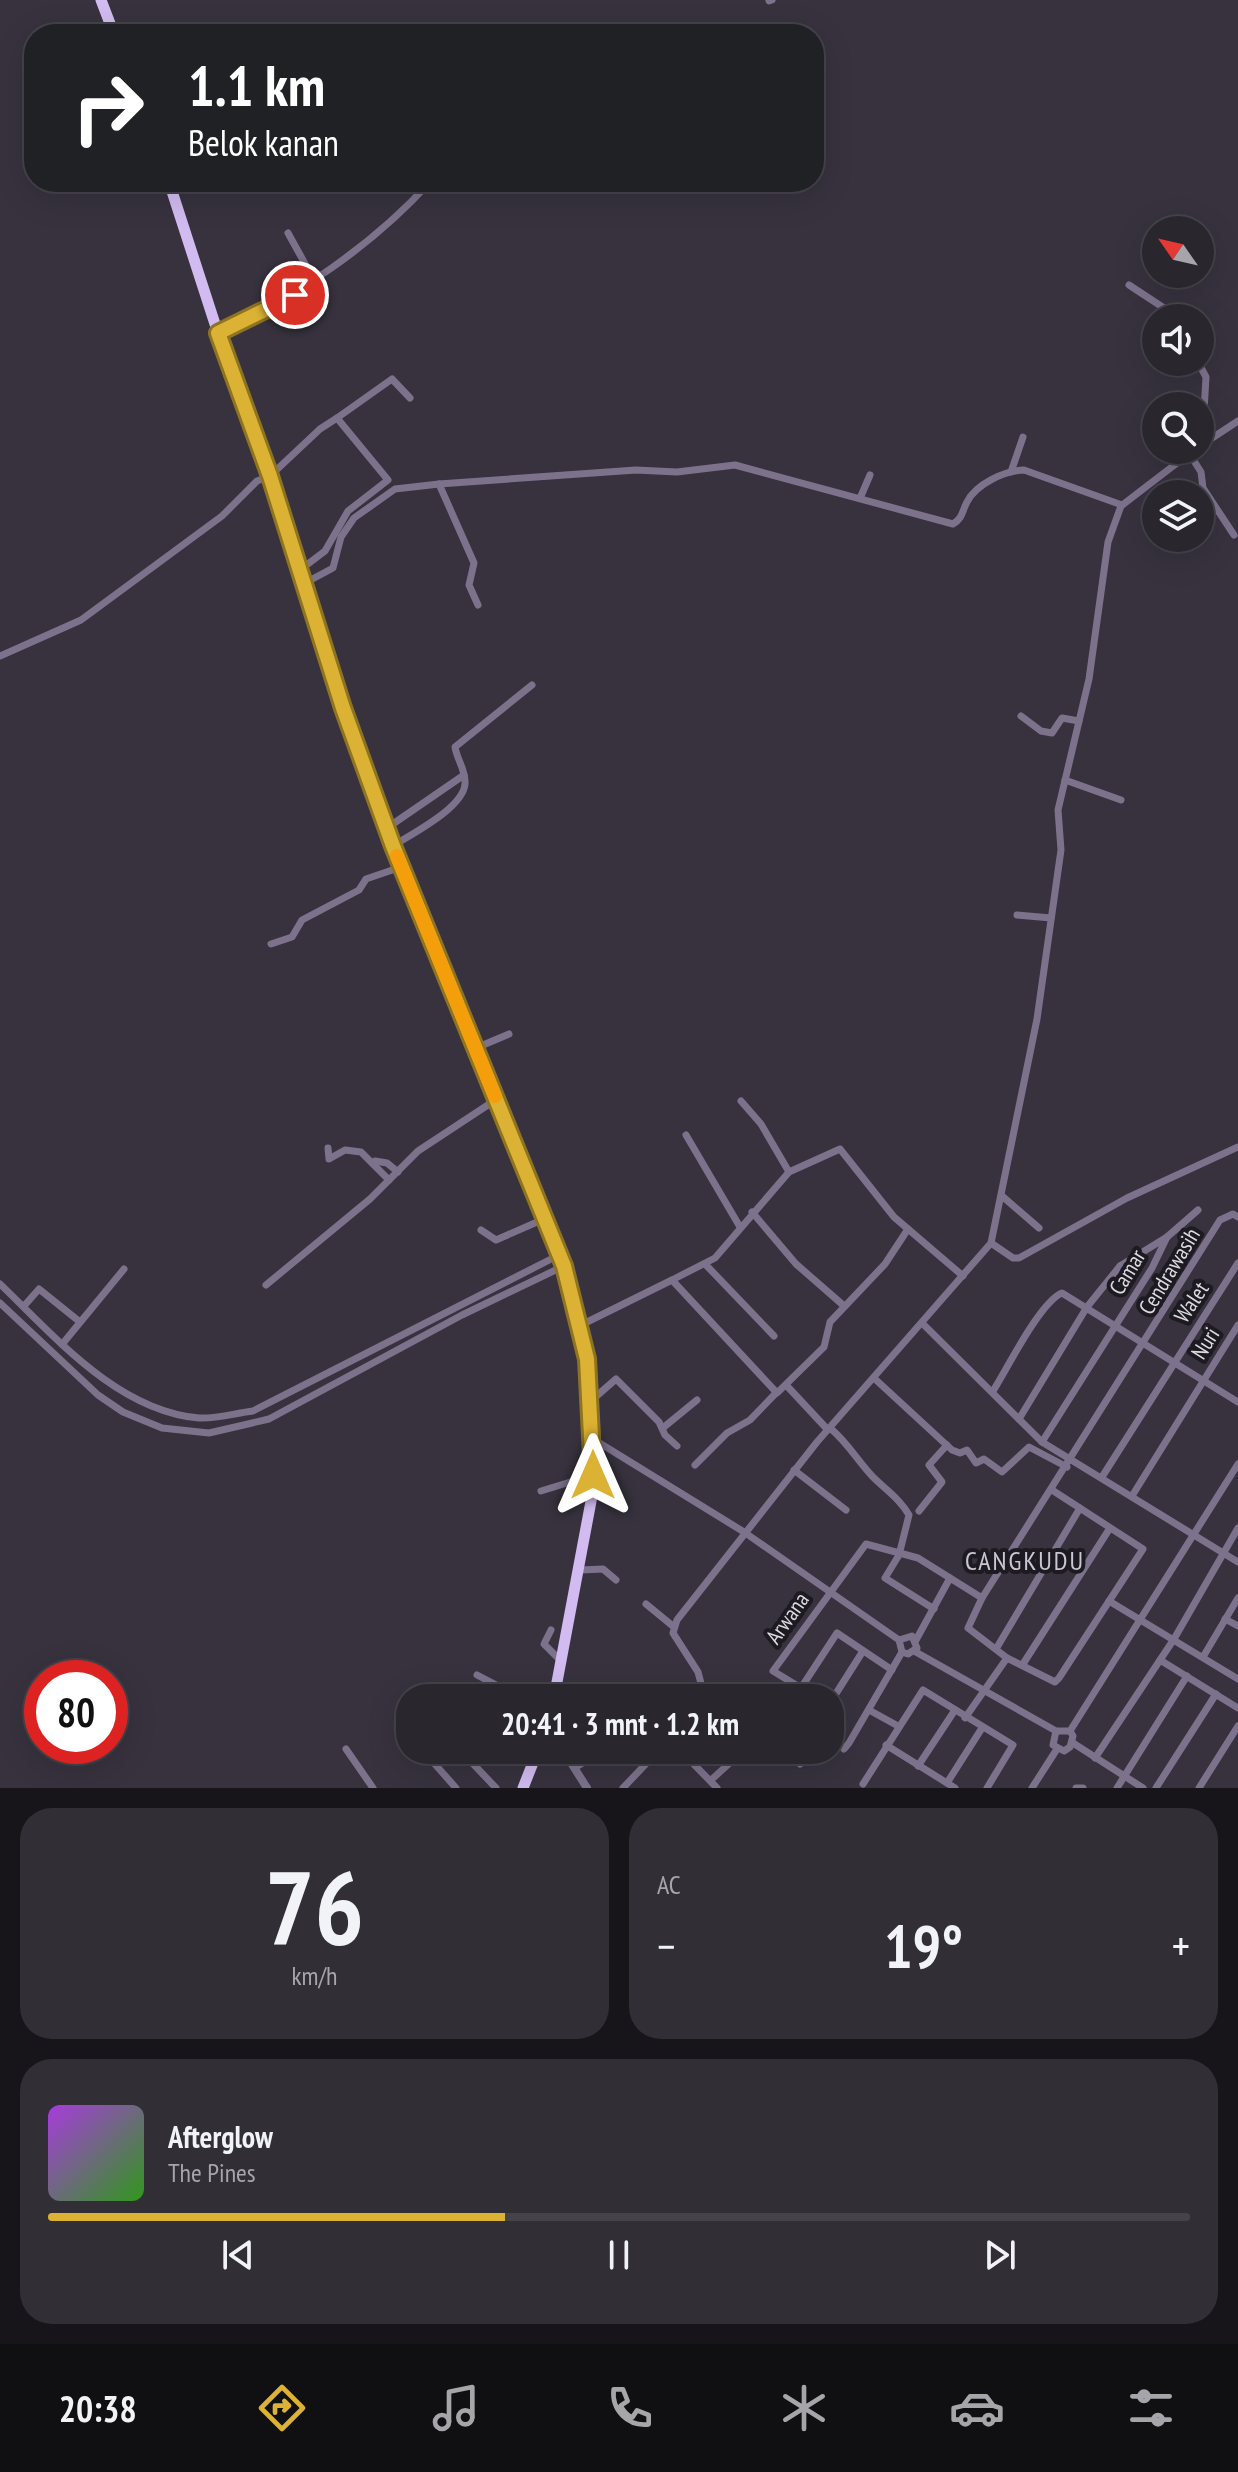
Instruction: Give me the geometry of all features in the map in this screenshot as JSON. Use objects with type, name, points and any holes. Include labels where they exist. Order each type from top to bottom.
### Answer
[{"type":"highway","points":[[101,0],[110,24]]},
{"type":"highway","points":[[172,192],[218,333],[270,476],[343,708],[401,867],[562,1260],[581,1325],[592,1400],[593,1475],[581,1570],[557,1684]]},
{"type":"highway","points":[[523,1788],[532,1764]]},
{"type":"street","points":[[218,333],[295,295],[421,192]]},
{"type":"street","points":[[288,233],[314,280]]},
{"type":"street","points":[[1129,285],[1158,304]]},
{"type":"street","points":[[0,656],[72,626],[222,516],[257,481],[270,476],[320,429],[392,379],[410,398]]},
{"type":"street","points":[[300,570],[325,551],[345,514],[388,480],[337,418]]},
{"type":"street","points":[[1214,437],[1238,421]]},
{"type":"street","points":[[1011,472],[1023,437]]},
{"type":"street","points":[[701,1684],[698,1672],[673,1633],[674,1627],[794,1470],[991,1243],[1037,1019],[1061,850],[1058,810],[1089,679],[1108,542],[1122,505],[1176,464]]},
{"type":"street","points":[[1197,464],[1203,488],[1234,535]]},
{"type":"street","points":[[305,583],[333,568],[346,525],[374,503],[395,489],[439,484],[636,470],[677,472],[735,465],[861,496],[953,524],[960,519],[974,492],[1011,472],[1030,472],[1122,505]]},
{"type":"street","points":[[861,496],[870,475]]},
{"type":"street","points":[[439,484],[474,563],[469,585],[478,605]]},
{"type":"street","points":[[393,846],[457,803],[465,786],[454,750],[457,744],[532,685]]},
{"type":"street","points":[[1021,716],[1046,733],[1052,733],[1062,718],[1079,721]]},
{"type":"street","points":[[387,828],[464,775]]},
{"type":"street","points":[[1065,780],[1121,800]]},
{"type":"street","points":[[271,944],[292,937],[302,920],[357,891],[366,879],[401,867]]},
{"type":"street","points":[[1017,915],[1051,918]]},
{"type":"street","points":[[476,1048],[509,1034]]},
{"type":"street","points":[[266,1285],[389,1180],[418,1151],[497,1099]]},
{"type":"street","points":[[741,1101],[761,1124],[789,1172]]},
{"type":"street","points":[[686,1135],[740,1227]]},
{"type":"street","points":[[991,1243],[1013,1258],[1019,1258],[1127,1198],[1238,1147]]},
{"type":"street","points":[[328,1148],[329,1159],[339,1152],[353,1149],[374,1161],[387,1163],[398,1172]]},
{"type":"street","points":[[581,1325],[706,1265],[723,1250],[752,1212],[789,1172],[840,1149],[881,1204],[963,1276]]},
{"type":"street","points":[[374,1161],[389,1180]]},
{"type":"street","points":[[1002,1196],[1039,1228]]},
{"type":"street","points":[[1019,1419],[1087,1307],[1120,1266],[1167,1237],[1198,1210]]},
{"type":"street","points":[[752,1212],[796,1264],[843,1305]]},
{"type":"street","name":"Cendrawasih","points":[[996,1649],[968,1628],[982,1598],[1073,1459],[1223,1217],[1233,1214],[1238,1217]]},
{"type":"street","points":[[481,1230],[496,1240],[544,1219]]},
{"type":"street","points":[[695,1465],[727,1433],[750,1420],[824,1347],[826,1330],[843,1305],[885,1264],[908,1229]]},
{"type":"street","name":"Camar","points":[[1042,1442],[1167,1237]]},
{"type":"street","points":[[0,1284],[114,1388],[160,1409],[200,1418],[253,1411],[562,1260]]},
{"type":"street","points":[[4,1306],[98,1395],[123,1412],[162,1428],[209,1433],[269,1419],[562,1260]]},
{"type":"street","name":"Walet","points":[[1102,1477],[1238,1263]]},
{"type":"street","points":[[706,1265],[774,1336]]},
{"type":"street","points":[[1120,1266],[1130,1272]]},
{"type":"street","points":[[64,1342],[124,1269]]},
{"type":"street","points":[[672,1280],[775,1394]]},
{"type":"street","points":[[24,1306],[39,1289],[80,1322]]},
{"type":"street","points":[[993,1391],[1055,1296],[1062,1293],[1235,1400],[1238,1388]]},
{"type":"street","points":[[0,1317],[4,1306],[14,1297]]},
{"type":"street","points":[[923,1324],[1042,1442],[1238,1562]]},
{"type":"street","name":"Nuri","points":[[1132,1496],[1238,1325]]},
{"type":"street","points":[[592,1400],[616,1379],[664,1427],[665,1435],[677,1446]]},
{"type":"street","points":[[875,1379],[947,1445],[960,1453],[967,1450],[976,1463],[984,1459],[1002,1472],[1029,1447],[1067,1467]]},
{"type":"street","points":[[787,1386],[829,1429],[850,1444],[868,1471],[907,1511],[907,1530],[899,1555],[885,1578],[934,1609]]},
{"type":"street","points":[[291,1391],[297,1404]]},
{"type":"street","points":[[664,1427],[697,1400]]},
{"type":"street","points":[[593,1439],[744,1532],[899,1640],[902,1652],[844,1749]]},
{"type":"street","points":[[919,1511],[942,1482],[929,1465],[947,1445]]},
{"type":"street","points":[[1143,1788],[1073,1743],[1070,1731],[1238,1464]]},
{"type":"street","points":[[794,1470],[846,1510]]},
{"type":"street","points":[[541,1491],[593,1475]]},
{"type":"street","points":[[1052,1490],[1080,1508],[1110,1528],[1143,1549],[1055,1682],[1007,1658],[996,1649],[1080,1508]]},
{"type":"street","points":[[1023,1664],[1110,1528]]},
{"type":"street","points":[[1095,1758],[1174,1639],[1238,1528]]},
{"type":"street","points":[[828,1591],[866,1544],[918,1558],[982,1598]]},
{"type":"street","points":[[581,1570],[603,1569],[616,1580]]},
{"type":"street","points":[[914,1651],[916,1640],[950,1578]]},
{"type":"street","name":"Arwana","points":[[828,1591],[774,1667],[775,1675],[801,1688],[837,1633],[892,1670]]},
{"type":"street","points":[[1203,1657],[1238,1598]]},
{"type":"street","points":[[1109,1601],[1238,1679]]},
{"type":"street","points":[[646,1604],[674,1627]]},
{"type":"street","points":[[1225,1619],[1238,1626]]},
{"type":"street","points":[[551,1630],[544,1644],[562,1662]]},
{"type":"street","points":[[899,1640],[907,1635],[916,1640]]},
{"type":"street","points":[[842,1684],[863,1651]]},
{"type":"street","points":[[902,1652],[914,1651],[1056,1731],[1070,1731]]},
{"type":"street","points":[[965,1718],[1007,1658]]},
{"type":"street","points":[[1160,1660],[1238,1708]]},
{"type":"street","points":[[477,1675],[494,1684]]},
{"type":"street","points":[[1117,1788],[1187,1676]]},
{"type":"street","points":[[863,1784],[923,1690],[1013,1745],[987,1788]]},
{"type":"street","points":[[1156,1788],[1216,1694]]},
{"type":"street","points":[[869,1710],[898,1726]]},
{"type":"street","points":[[918,1766],[955,1710]]},
{"type":"street","points":[[1212,1788],[1201,1785],[1238,1726]]},
{"type":"street","points":[[947,1783],[982,1728]]},
{"type":"street","points":[[1056,1731],[1052,1739],[1057,1749],[1064,1751],[1073,1743]]},
{"type":"street","points":[[886,1745],[955,1788]]},
{"type":"street","points":[[346,1749],[373,1788]]},
{"type":"street","points":[[1032,1788],[1057,1749]]},
{"type":"street","points":[[435,1764],[456,1788]]},
{"type":"street","points":[[473,1764],[496,1788]]},
{"type":"street","points":[[574,1764],[587,1788]]},
{"type":"street","points":[[576,1767],[581,1764]]},
{"type":"street","points":[[623,1788],[646,1764]]},
{"type":"street","points":[[694,1764],[717,1788]]},
{"type":"street","points":[[711,1780],[729,1764]]},
{"type":"street","points":[[1076,1788],[1083,1788]]},
{"type":"slow traffic","points":[[397,856],[495,1096]]},
{"type":"district","name":"CANGKUDU","points":[[1025,1560]]},
{"type":"route","points":[[295,295],[218,333],[270,476],[343,708],[393,846],[564,1266],[587,1359],[592,1400],[593,1475]]}]
